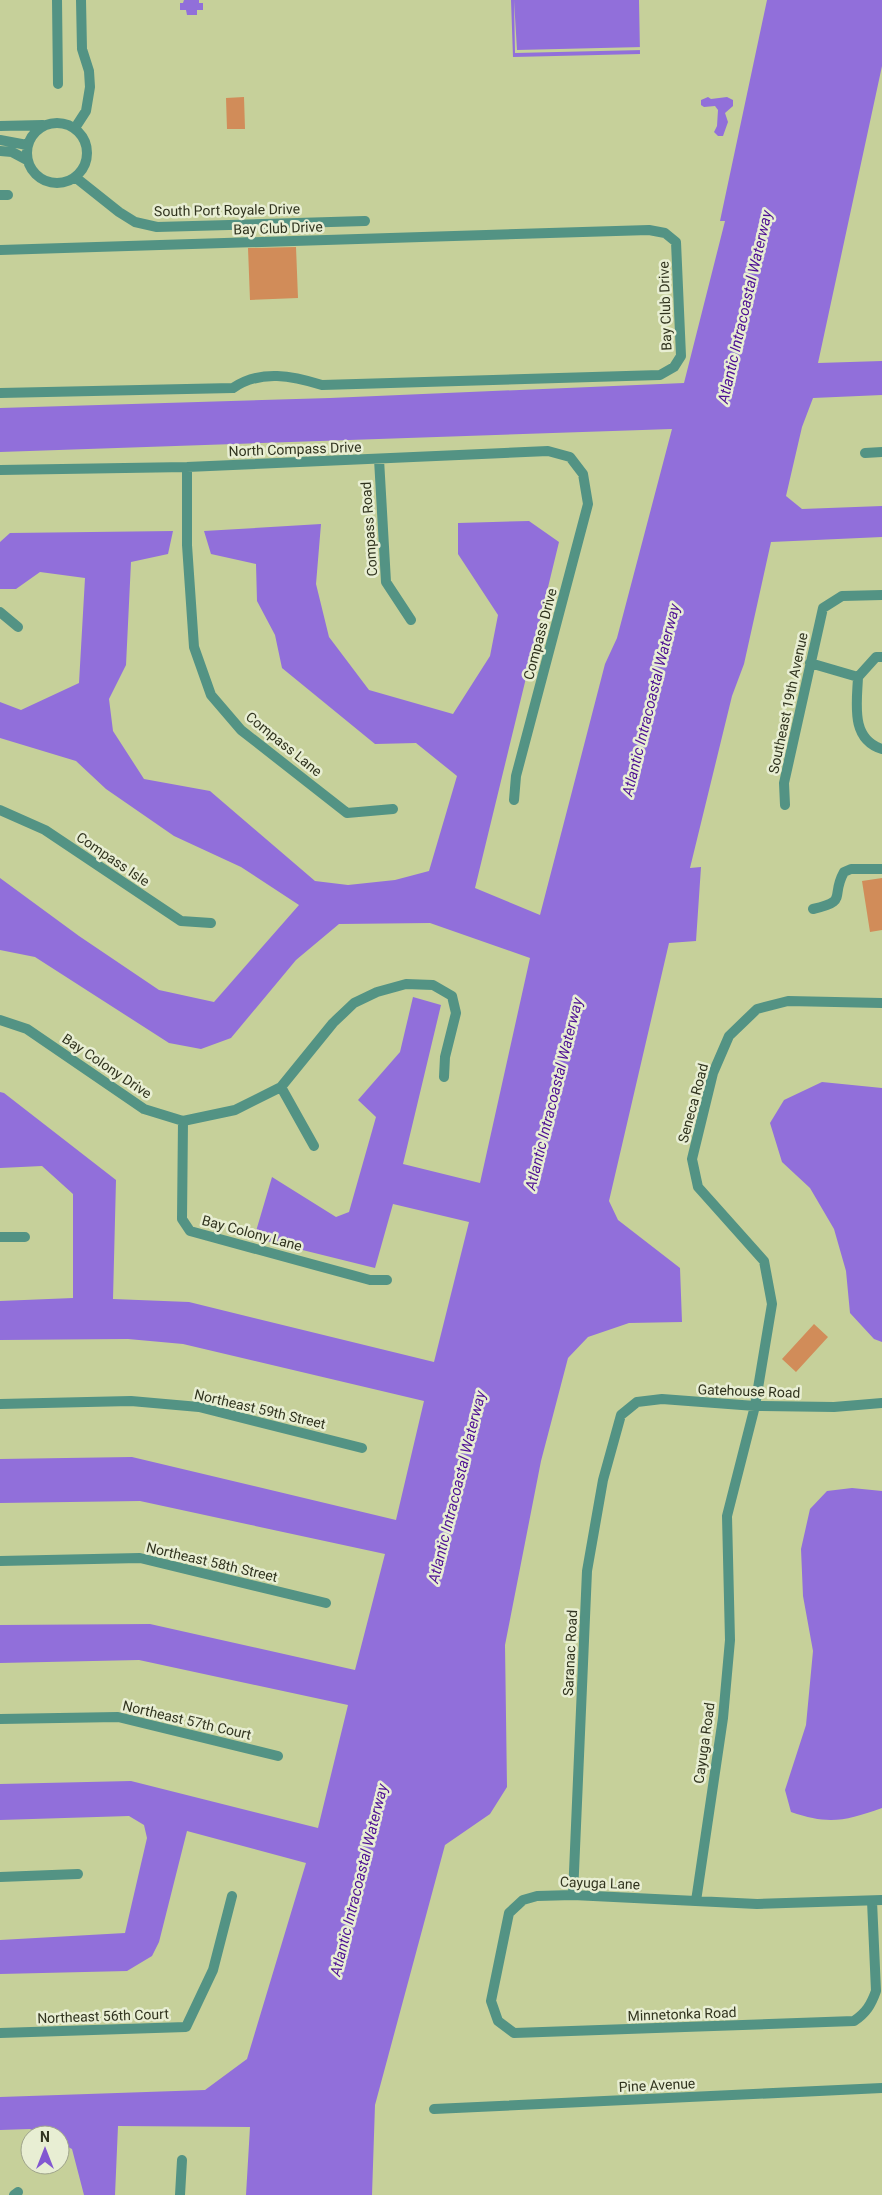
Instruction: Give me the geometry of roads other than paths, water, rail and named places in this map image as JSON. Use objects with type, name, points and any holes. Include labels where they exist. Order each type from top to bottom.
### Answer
[{"type":"street","points":[[57,0],[58,84]]},
{"type":"street","points":[[75,128],[86,111],[90,87],[89,71],[82,49],[81,0]]},
{"type":"street","points":[[0,126],[43,125],[61,122],[75,128],[84,139],[87,153],[84,166],[75,177],[63,182],[49,182],[37,176],[27,152],[34,132],[43,125]]},
{"type":"street","points":[[0,140],[27,152]]},
{"type":"street","points":[[0,145],[8,145],[27,152]]},
{"type":"street","points":[[0,151],[27,152]]},
{"type":"street","name":"South Port Royale Drive","points":[[75,177],[127,217],[136,222],[157,227],[365,221]]},
{"type":"street","name":"Bay Club Drive","points":[[0,250],[649,230],[665,233],[676,242],[681,356],[674,367],[660,375],[322,385],[292,376],[260,377],[244,380],[234,388],[0,393]]},
{"type":"street","name":"North Compass Drive","points":[[0,470],[188,467],[548,452],[570,457],[583,474]]},
{"type":"street","points":[[865,453],[882,452]]},
{"type":"street","name":"Compass Road","points":[[378,459],[386,582],[411,620]]},
{"type":"street","name":"Compass Lane","points":[[188,467],[188,545],[194,647],[211,695],[242,730],[347,812],[393,809]]},
{"type":"street","name":"Compass Drive","points":[[514,800],[516,776],[588,504],[583,474]]},
{"type":"street","name":"Southeast 19th Avenue","points":[[785,805],[784,783],[823,608],[842,596],[882,595]]},
{"type":"street","points":[[0,612],[18,627]]},
{"type":"street","points":[[882,657],[876,658],[858,677],[857,723],[864,738],[882,749]]},
{"type":"street","points":[[810,663],[858,677]]},
{"type":"street","name":"Compass Isle","points":[[0,810],[45,830],[181,921],[211,923]]},
{"type":"street","points":[[813,909],[832,905],[838,898],[840,878],[844,872],[851,869],[882,868]]},
{"type":"street","name":"Bay Colony Drive","points":[[0,1020],[27,1028],[144,1109],[183,1121],[235,1110],[281,1087],[332,1023],[354,1003],[377,992],[406,984],[433,985],[452,996],[456,1013],[445,1057],[444,1077]]},
{"type":"street","name":"Seneca Road","points":[[755,1406],[772,1304],[764,1261],[698,1187],[692,1159],[713,1073],[729,1036],[756,1009],[788,1001],[882,1003]]},
{"type":"street","points":[[281,1087],[314,1146]]},
{"type":"street","name":"Bay Colony Lane","points":[[183,1121],[182,1219],[190,1231],[370,1280],[387,1280]]},
{"type":"street","points":[[0,1237],[25,1236]]},
{"type":"street","name":"Gatehouse Road","points":[[621,1416],[637,1402],[662,1399],[755,1406],[834,1408],[882,1403]]},
{"type":"street","name":"Northeast 59th Street","points":[[0,1404],[131,1401],[199,1407],[362,1448]]},
{"type":"street","name":"Cayuga Road","points":[[696,1901],[722,1718],[730,1640],[727,1516],[755,1406]]},
{"type":"street","name":"Saranac Road","points":[[573,1895],[587,1571],[603,1480],[621,1416]]},
{"type":"street","name":"Northeast 58th Street","points":[[0,1561],[140,1558],[326,1603]]},
{"type":"street","name":"Northeast 57th Court","points":[[0,1719],[118,1717],[278,1756]]},
{"type":"street","points":[[0,1877],[78,1874]]},
{"type":"street","name":"Cayuga Lane","points":[[509,1913],[523,1900],[537,1896],[573,1895],[696,1901]]},
{"type":"street","name":"Northeast 56th Court","points":[[0,2033],[186,2027],[214,1970],[232,1896]]},
{"type":"street","points":[[696,1901],[757,1904],[877,1901]]},
{"type":"street","name":"Minnetonka Road","points":[[509,1913],[491,2001],[498,2021],[514,2034],[854,2022],[864,2015],[871,2005],[876,1991],[877,1901]]},
{"type":"street","name":"Pine Avenue","points":[[434,2109],[882,2088]]},
{"type":"street","points":[[180,2195],[182,2160]]},
{"type":"water","points":[[184,0],[199,0],[199,3],[203,3],[203,10],[197,10],[197,15],[187,15],[186,10],[180,10],[180,3],[183,3]]},
{"type":"water","points":[[511,0],[639,0],[640,54],[513,57]]},
{"type":"water","name":"Atlantic Intracoastal Waterway","points":[[767,0],[882,0],[882,66],[818,363],[882,361],[882,395],[813,398],[802,427],[786,496],[802,509],[882,506],[882,537],[771,542],[744,664],[732,696],[690,868],[701,867],[696,941],[669,943],[609,1201],[618,1220],[680,1268],[682,1322],[629,1323],[588,1337],[568,1358],[541,1461],[505,1645],[507,1787],[490,1814],[445,1845],[375,2105],[372,2195],[246,2195],[250,2127],[118,2126],[115,2195],[84,2195],[72,2149],[70,2148],[70,2125],[20,2125],[20,2129],[0,2130],[0,2097],[205,2090],[247,2059],[306,1863],[187,1831],[159,1942],[152,1956],[127,1971],[0,1974],[0,1940],[125,1933],[147,1838],[144,1825],[129,1816],[0,1820],[0,1784],[131,1781],[318,1828],[348,1705],[139,1660],[0,1663],[0,1625],[150,1624],[355,1670],[385,1554],[140,1501],[0,1503],[0,1459],[132,1457],[396,1520],[424,1401],[183,1344],[128,1339],[0,1340],[0,1301],[73,1298],[73,1194],[42,1166],[0,1168],[0,1092],[4,1093],[116,1180],[113,1299],[189,1302],[434,1362],[469,1222],[393,1204],[375,1268],[254,1238],[272,1177],[336,1217],[349,1212],[376,1117],[358,1100],[400,1052],[413,997],[441,1005],[403,1164],[480,1183],[530,958],[430,923],[339,924],[296,960],[231,1038],[201,1049],[169,1043],[35,957],[0,950],[0,878],[79,936],[159,990],[214,1002],[299,905],[241,867],[174,836],[106,789],[76,761],[0,738],[0,702],[21,710],[79,683],[85,578],[40,572],[16,589],[0,589],[0,542],[10,533],[173,531],[168,554],[131,562],[126,665],[109,699],[113,731],[144,779],[210,791],[315,881],[348,885],[395,880],[429,871],[457,776],[416,743],[375,744],[282,668],[275,635],[257,601],[256,564],[211,554],[204,531],[321,524],[316,584],[329,637],[369,690],[453,714],[490,656],[498,615],[458,554],[458,523],[529,521],[559,542],[475,888],[540,915],[605,664],[617,638],[672,429],[0,452],[0,408],[330,398],[684,383],[725,221],[720,221]]},
{"type":"water","points":[[708,97],[711,99],[727,97],[733,100],[733,106],[725,113],[728,122],[723,136],[718,136],[714,132],[717,126],[718,110],[715,106],[704,107],[701,105],[701,100]]},
{"type":"water","points":[[822,1082],[882,1088],[882,1342],[874,1339],[850,1313],[846,1271],[834,1229],[810,1188],[782,1162],[770,1123],[784,1100]]},
{"type":"water","points":[[852,1488],[882,1491],[882,1808],[858,1816],[837,1820],[816,1819],[791,1812],[785,1790],[806,1725],[813,1651],[803,1596],[801,1549],[810,1509],[827,1491]]}]
